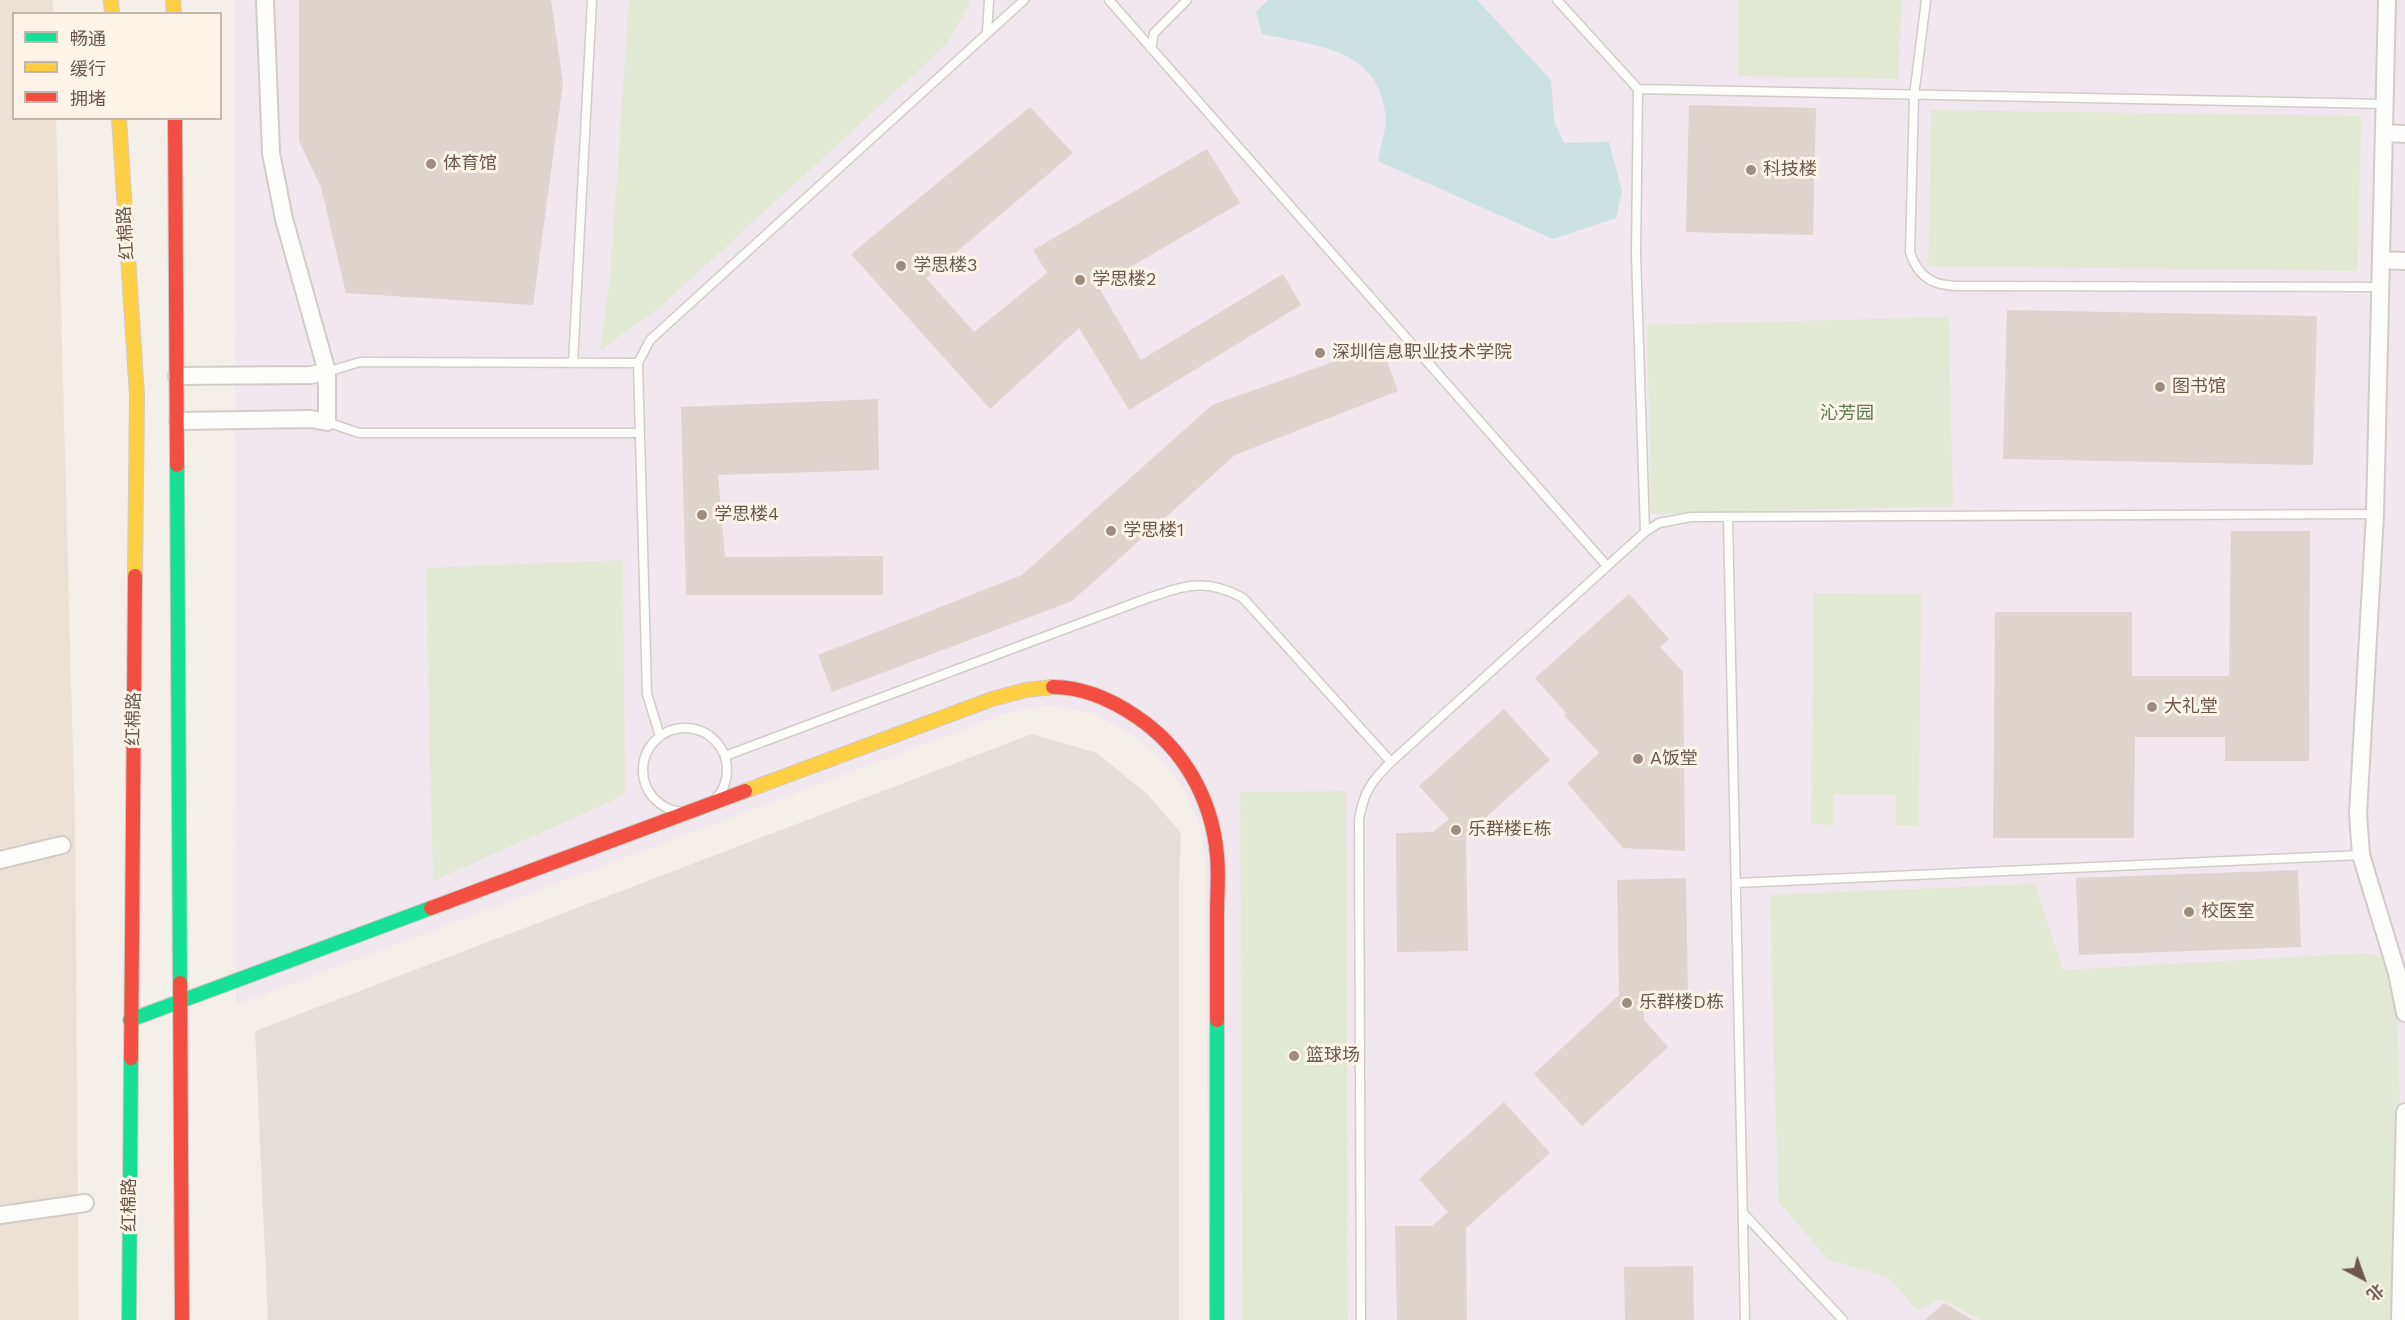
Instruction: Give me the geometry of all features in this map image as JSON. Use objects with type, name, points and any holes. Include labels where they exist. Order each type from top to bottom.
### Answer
[{"type":"main road","name":"红棉路","points":[[119,120],[137,396],[129,1320]]},
{"type":"main road","points":[[175,120],[182,1320]]},
{"type":"main road","points":[[130,1020],[181,1003],[992,699],[1028,689],[1061,687],[1090,694],[1127,710],[1166,742],[1187,767],[1202,792],[1211,820],[1216,855],[1218,1320]]},
{"type":"street","points":[[178,421],[311,419],[327,422],[327,372],[284,219],[272,163],[265,0]]},
{"type":"street","points":[[2387,0],[2375,514],[2358,814],[2361,855],[2397,973],[2405,1013]]},
{"type":"street","points":[[2384,133],[2405,134]]},
{"type":"street","points":[[2381,261],[2405,261]]},
{"type":"street","points":[[177,376],[310,375],[327,372]]},
{"type":"street","points":[[0,860],[62,845]]},
{"type":"street","points":[[2400,1320],[2405,1112]]},
{"type":"street","points":[[0,1215],[85,1203]]},
{"type":"lane","points":[[573,363],[592,0]]},
{"type":"lane","points":[[987,33],[989,0]]},
{"type":"lane","points":[[660,736],[647,694],[638,363],[650,340],[1024,0]]},
{"type":"lane","points":[[1109,0],[1607,566]]},
{"type":"lane","points":[[1151,48],[1154,33],[1187,0]]},
{"type":"lane","points":[[1557,0],[1638,89],[1636,255],[1645,531]]},
{"type":"lane","points":[[1926,0],[1914,96],[1910,252],[1914,264],[1932,282],[1943,285],[1982,286],[2381,287]]},
{"type":"lane","points":[[1638,89],[2385,104]]},
{"type":"lane","points":[[327,372],[360,362],[638,363]]},
{"type":"lane","points":[[327,422],[359,433],[640,433]]},
{"type":"lane","points":[[1361,1320],[1359,819],[1368,788],[1391,762],[1645,531],[1674,518],[2375,514]]},
{"type":"lane","points":[[1728,518],[1745,1320]]},
{"type":"lane","points":[[725,756],[1140,601],[1175,589],[1210,585],[1227,588],[1243,598],[1391,762]]},
{"type":"lane","points":[[685,727],[698,729],[710,735],[725,756],[726,776],[719,794],[698,810],[685,812],[672,810],[660,804],[651,795],[645,783],[642,770],[648,751],[660,736],[672,729],[685,727]]},
{"type":"lane","points":[[1737,882],[2361,855]]},
{"type":"lane","points":[[1744,1214],[1843,1320]]},
{"type":"shaded area","points":[[0,0],[53,0],[53,12],[12,12],[12,120],[56,120],[75,828],[79,1320],[0,1320]]},
{"type":"shaded area","name":"深圳信息职业技术学院","points":[[235,0],[2405,0],[2405,1320],[1209,1320],[1205,859],[1200,825],[1184,789],[1165,763],[1135,736],[1093,713],[1049,705],[1004,714],[236,1005]]},
{"type":"shaded area","points":[[1268,0],[1477,0],[1551,80],[1554,121],[1564,143],[1609,142],[1622,191],[1616,218],[1553,239],[1378,161],[1386,120],[1383,102],[1376,84],[1365,70],[1351,59],[1335,51],[1262,34],[1256,12]]},
{"type":"shaded area","points":[[1032,734],[1097,753],[1148,795],[1181,833],[1179,1320],[268,1320],[255,1031]]},
{"type":"green space","points":[[629,0],[969,0],[969,5],[947,44],[659,308],[600,350],[610,278]]},
{"type":"green space","points":[[1738,0],[1902,0],[1898,79],[1738,76]]},
{"type":"green space","points":[[1931,110],[2361,116],[2358,271],[1928,266]]},
{"type":"green space","name":"沁芳园","points":[[1949,317],[1953,506],[1651,514],[1647,325]]},
{"type":"green space","points":[[623,560],[625,795],[433,881],[426,568]]},
{"type":"green space","points":[[1814,593],[1921,594],[1919,825],[1896,825],[1896,795],[1833,794],[1833,825],[1811,824]]},
{"type":"green space","name":"篮球场","points":[[1346,791],[1348,1320],[1242,1320],[1240,792]]},
{"type":"green space","points":[[2035,884],[2063,970],[2367,953],[2387,959],[2394,984],[2397,1010],[2400,1095],[2395,1320],[1981,1320],[1941,1299],[1917,1310],[1888,1277],[1829,1260],[1778,1201],[1770,895]]},
{"type":"building","name":"体育馆","points":[[299,0],[551,0],[563,83],[533,305],[346,293],[321,187],[299,141]]},
{"type":"building","name":"科技楼","points":[[1689,105],[1816,108],[1813,235],[1686,232]]},
{"type":"building","points":[[1030,107],[1073,153],[926,278],[974,332],[1047,273],[1033,250],[1207,149],[1240,203],[1098,286],[1141,360],[1283,274],[1301,305],[1129,410],[1079,328],[990,409],[851,254]]},
{"type":"building","name":"图书馆","points":[[2007,310],[2317,316],[2313,465],[2003,459]]},
{"type":"building","name":"学思楼1","points":[[1381,345],[1398,391],[1235,455],[1072,601],[832,692],[818,655],[1022,575],[1212,405]]},
{"type":"building","name":"学思楼4","points":[[878,399],[879,470],[718,475],[725,557],[883,556],[883,595],[686,595],[681,407]]},
{"type":"building","name":"大礼堂","points":[[2231,531],[2310,531],[2309,761],[2225,761],[2225,737],[2135,737],[2134,838],[1993,838],[1995,612],[2132,612],[2132,676],[2229,676]]},
{"type":"building","points":[[1629,594],[1669,639],[1660,647],[1683,672],[1685,851],[1623,848],[1567,783],[1599,753],[1564,715],[1566,713],[1535,678]]},
{"type":"building","name":"乐群楼E栋","points":[[1504,709],[1550,760],[1466,835],[1468,951],[1397,952],[1396,833],[1433,832],[1449,819],[1419,786]]},
{"type":"building","name":"校医室","points":[[2298,870],[2301,947],[2079,955],[2076,878]]},
{"type":"building","name":"乐群楼D栋","points":[[1686,878],[1688,997],[1643,997],[1644,1020],[1668,1047],[1582,1126],[1534,1074],[1619,995],[1617,880]]},
{"type":"building","points":[[1504,1102],[1550,1153],[1466,1228],[1467,1320],[1397,1320],[1395,1226],[1432,1226],[1448,1212],[1419,1179]]},
{"type":"building","points":[[1693,1266],[1694,1320],[1625,1320],[1624,1267]]},
{"type":"building","points":[[1944,1303],[1973,1320],[1925,1320]]},
{"type":"traffic: fast","points":[[177,465],[180,983]]},
{"type":"traffic: fast","points":[[130,1020],[431,908]]},
{"type":"traffic: fast","points":[[1217,1020],[1217,1320]]},
{"type":"traffic: fast","points":[[129,1320],[131,1058]]},
{"type":"traffic: slow","points":[[111,0],[112,12]]},
{"type":"traffic: slow","points":[[173,0],[174,12]]},
{"type":"traffic: slow","points":[[119,120],[137,396],[135,576]]},
{"type":"traffic: slow","points":[[745,791],[992,699],[1026,690],[1053,687]]},
{"type":"traffic: jam","points":[[175,120],[177,465]]},
{"type":"traffic: jam","points":[[131,1058],[135,576]]},
{"type":"traffic: jam","points":[[1053,687],[1087,692],[1118,705],[1137,717],[1169,744],[1182,760],[1202,795],[1214,834],[1218,862],[1217,1020]]},
{"type":"traffic: jam","points":[[431,908],[745,791]]},
{"type":"traffic: jam","points":[[180,983],[182,1320]]},
{"type":"place","name":"体育馆","points":[[431,164]]},
{"type":"place","name":"科技楼","points":[[1751,170]]},
{"type":"place","name":"学思楼3","points":[[901,266]]},
{"type":"place","name":"学思楼2","points":[[1080,280]]},
{"type":"place","name":"深圳信息职业技术学院","points":[[1320,353]]},
{"type":"place","name":"图书馆","points":[[2160,387]]},
{"type":"place","name":"学思楼4","points":[[702,515]]},
{"type":"place","name":"学思楼1","points":[[1111,531]]},
{"type":"place","name":"大礼堂","points":[[2152,707]]},
{"type":"place","name":"A饭堂","points":[[1638,759]]},
{"type":"place","name":"乐群楼E栋","points":[[1456,830]]},
{"type":"place","name":"校医室","points":[[2189,912]]},
{"type":"place","name":"乐群楼D栋","points":[[1627,1003]]},
{"type":"place","name":"篮球场","points":[[1294,1056]]}]
